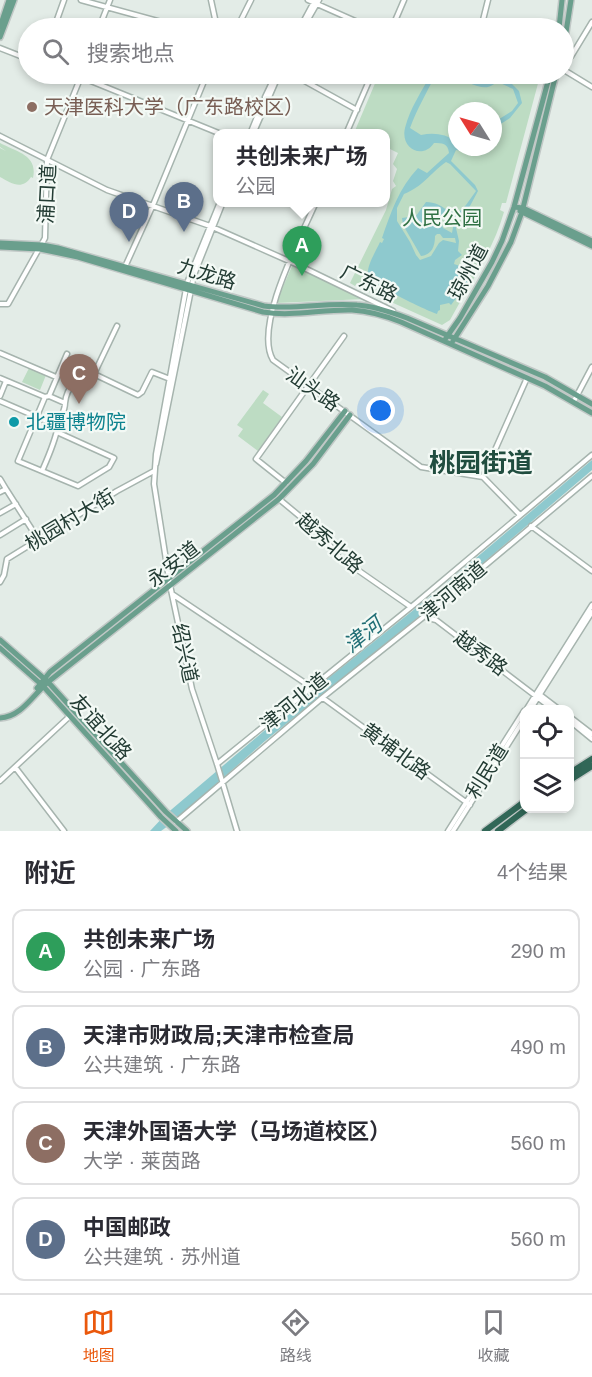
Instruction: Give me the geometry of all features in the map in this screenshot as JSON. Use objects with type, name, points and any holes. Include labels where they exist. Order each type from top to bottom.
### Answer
[{"type":"highway","points":[[574,770],[592,759]]},
{"type":"highway","points":[[574,777],[592,766]]},
{"type":"highway","points":[[485,831],[520,806]]},
{"type":"highway","points":[[503,829],[522,813]]},
{"type":"main road","points":[[0,27],[9,0]]},
{"type":"main road","points":[[0,37],[14,0]]},
{"type":"main road","points":[[560,18],[562,0]]},
{"type":"main road","points":[[568,18],[570,0]]},
{"type":"main road","name":"琼州道","points":[[442,341],[449,336],[492,262],[514,207],[547,84]]},
{"type":"main road","name":"琼州道","points":[[455,339],[505,255],[522,210],[554,84]]},
{"type":"main road","points":[[514,207],[592,241]]},
{"type":"main road","points":[[522,210],[592,246]]},
{"type":"main road","name":"九龙路","points":[[0,245],[41,247],[271,310],[353,310],[401,322]]},
{"type":"main road","name":"九龙路","points":[[271,310],[357,305],[407,318]]},
{"type":"main road","name":"广东路","points":[[407,318],[545,377],[592,404]]},
{"type":"main road","name":"广东路","points":[[401,322],[527,378],[592,413]]},
{"type":"main road","points":[[450,344],[455,339]]},
{"type":"main road","name":"永安道","points":[[0,717],[9,715],[18,709],[44,682],[169,578],[264,504],[286,483],[347,413]]},
{"type":"main road","name":"永安道","points":[[44,682],[279,499],[313,464],[347,413]]},
{"type":"main road","name":"友谊北路","points":[[0,640],[44,682],[166,812],[176,831]]},
{"type":"main road","name":"友谊北路","points":[[0,648],[44,682],[71,716],[161,817],[187,831]]},
{"type":"street","points":[[58,18],[64,0]]},
{"type":"street","points":[[81,0],[146,18]]},
{"type":"street","points":[[104,18],[110,0]]},
{"type":"street","points":[[211,0],[215,18]]},
{"type":"street","points":[[242,18],[251,0]]},
{"type":"street","points":[[308,0],[350,18]]},
{"type":"street","points":[[396,18],[404,0]]},
{"type":"street","points":[[484,18],[489,0]]},
{"type":"street","points":[[307,18],[316,2]]},
{"type":"street","points":[[574,53],[592,22]]},
{"type":"street","points":[[0,48],[18,55]]},
{"type":"street","points":[[574,76],[592,87]]},
{"type":"street","name":"浦口道","points":[[0,304],[8,304],[45,238],[47,160],[78,84]]},
{"type":"street","points":[[98,84],[213,131]]},
{"type":"street","points":[[124,268],[203,84]]},
{"type":"street","points":[[253,129],[274,84]]},
{"type":"street","points":[[310,84],[357,110]]},
{"type":"street","points":[[348,129],[368,84]]},
{"type":"street","name":"广东路","points":[[0,136],[107,190],[211,227],[290,261],[407,318]]},
{"type":"street","name":"绍兴道","points":[[219,207],[189,287],[156,454],[154,484],[171,593],[192,689],[237,831]]},
{"type":"street","points":[[271,310],[314,207]]},
{"type":"street","name":"绍兴道","points":[[154,471],[189,287]]},
{"type":"street","name":"汕头路","points":[[271,310],[268,343],[269,354],[275,363],[421,467],[483,477]]},
{"type":"street","points":[[93,374],[117,326]]},
{"type":"street","points":[[286,483],[256,459],[344,336]]},
{"type":"street","points":[[0,352],[56,377]]},
{"type":"street","points":[[59,433],[114,458],[109,467],[78,486],[18,461],[67,354]]},
{"type":"street","points":[[574,402],[592,367]]},
{"type":"street","points":[[42,471],[59,433],[58,426],[65,410],[66,395],[71,385],[80,378],[93,374],[138,395],[142,392],[152,372],[170,380]]},
{"type":"street","points":[[0,378],[64,403]]},
{"type":"street","points":[[520,515],[483,477],[527,378]]},
{"type":"street","points":[[0,396],[6,381]]},
{"type":"street","points":[[0,401],[58,426]]},
{"type":"street","name":"津河北道","points":[[218,766],[592,455]]},
{"type":"street","name":"桃园村大街","points":[[0,582],[4,575],[2,568],[7,559],[117,491],[154,471]]},
{"type":"street","name":"津河南道","points":[[166,831],[322,698],[592,476]]},
{"type":"street","points":[[0,479],[38,539]]},
{"type":"street","points":[[0,492],[6,489]]},
{"type":"street","name":"越秀北路","points":[[279,499],[320,533],[339,556],[411,607]]},
{"type":"street","points":[[0,513],[16,504]]},
{"type":"street","points":[[0,535],[26,519]]},
{"type":"street","points":[[531,526],[592,571]]},
{"type":"street","points":[[171,593],[311,687]]},
{"type":"street","name":"利民道","points":[[533,705],[592,604]]},
{"type":"street","name":"利民道","points":[[529,705],[592,612]]},
{"type":"street","name":"越秀路","points":[[425,614],[553,705]]},
{"type":"street","name":"越秀路","points":[[538,695],[549,705]]},
{"type":"street","name":"黄埔北路","points":[[322,698],[469,804]]},
{"type":"street","points":[[0,780],[71,716]]},
{"type":"street","name":"利民道","points":[[453,831],[520,718]]},
{"type":"street","points":[[574,720],[592,734]]},
{"type":"street","points":[[574,725],[592,739]]},
{"type":"street","name":"利民道","points":[[448,831],[469,804],[520,726]]},
{"type":"street","points":[[15,767],[64,831]]},
{"type":"street","points":[[498,821],[503,829]]},
{"type":"green space","name":"人民公园","points":[[375,84],[538,84],[506,203],[502,203],[500,210],[504,212],[499,226],[487,254],[450,320],[442,325],[360,288],[361,285],[357,283],[355,286],[350,283],[387,207],[390,207],[392,189],[396,186],[393,181],[397,169],[393,164],[398,153],[390,149],[390,129],[356,129]]},
{"type":"green space","points":[[0,143],[29,159],[34,170],[33,178],[31,177],[20,185],[0,177],[0,148],[6,151],[0,147]]},
{"type":"green space","points":[[292,266],[338,285],[365,299],[276,303]]},
{"type":"green space","points":[[29,368],[46,375],[40,390],[22,382]]},
{"type":"green space","points":[[263,390],[269,394],[263,403],[282,417],[258,451],[238,436],[243,429],[237,425]]},
{"type":"water","points":[[426,84],[431,84],[410,128],[421,135],[439,134],[448,137],[448,150],[446,145],[434,143],[424,151],[413,150],[406,142],[404,135],[407,121]]},
{"type":"water","points":[[473,84],[494,84],[480,87]]},
{"type":"water","points":[[502,84],[512,84],[519,91],[522,103],[510,118],[502,123],[502,117],[512,111],[518,103],[513,89]]},
{"type":"water","points":[[448,154],[448,156],[453,156],[451,161],[478,191],[470,206],[458,218],[456,228],[459,241],[458,251],[462,255],[455,260],[454,264],[460,266],[467,259],[473,267],[472,274],[465,275],[468,282],[451,305],[449,303],[440,305],[437,314],[387,290],[368,274],[370,262],[380,242],[382,243],[384,239],[382,238],[392,210],[401,192],[418,168],[427,173]],"holes":[[[446,162],[476,191],[457,214],[450,211],[455,216],[452,233],[443,228],[441,223],[448,212],[435,204],[426,202],[416,216],[402,218],[403,225],[421,256],[428,254],[432,249],[437,234],[443,238],[455,238],[456,243],[443,240],[431,256],[420,260],[397,221],[397,208],[404,194],[422,184]]]},
{"type":"water","name":"津河","points":[[592,460],[592,470],[448,593],[265,741],[172,823],[161,831],[150,831],[165,815],[291,708],[431,596]]},
{"type":"place","name":"天津医科大学（广东路校区）","points":[[32,107]]},
{"type":"place","name":"天津市财政局;天津市检查局","points":[[184,232]]},
{"type":"place","name":"中国邮政","points":[[129,242]]},
{"type":"place","name":"共创未来广场","points":[[302,276]]},
{"type":"place","name":"天津外国语大学（马场道校区）","points":[[79,404]]},
{"type":"place","name":"北疆博物院","points":[[14,422]]},
{"type":"district","name":"桃园街道","points":[[481,463]]}]
